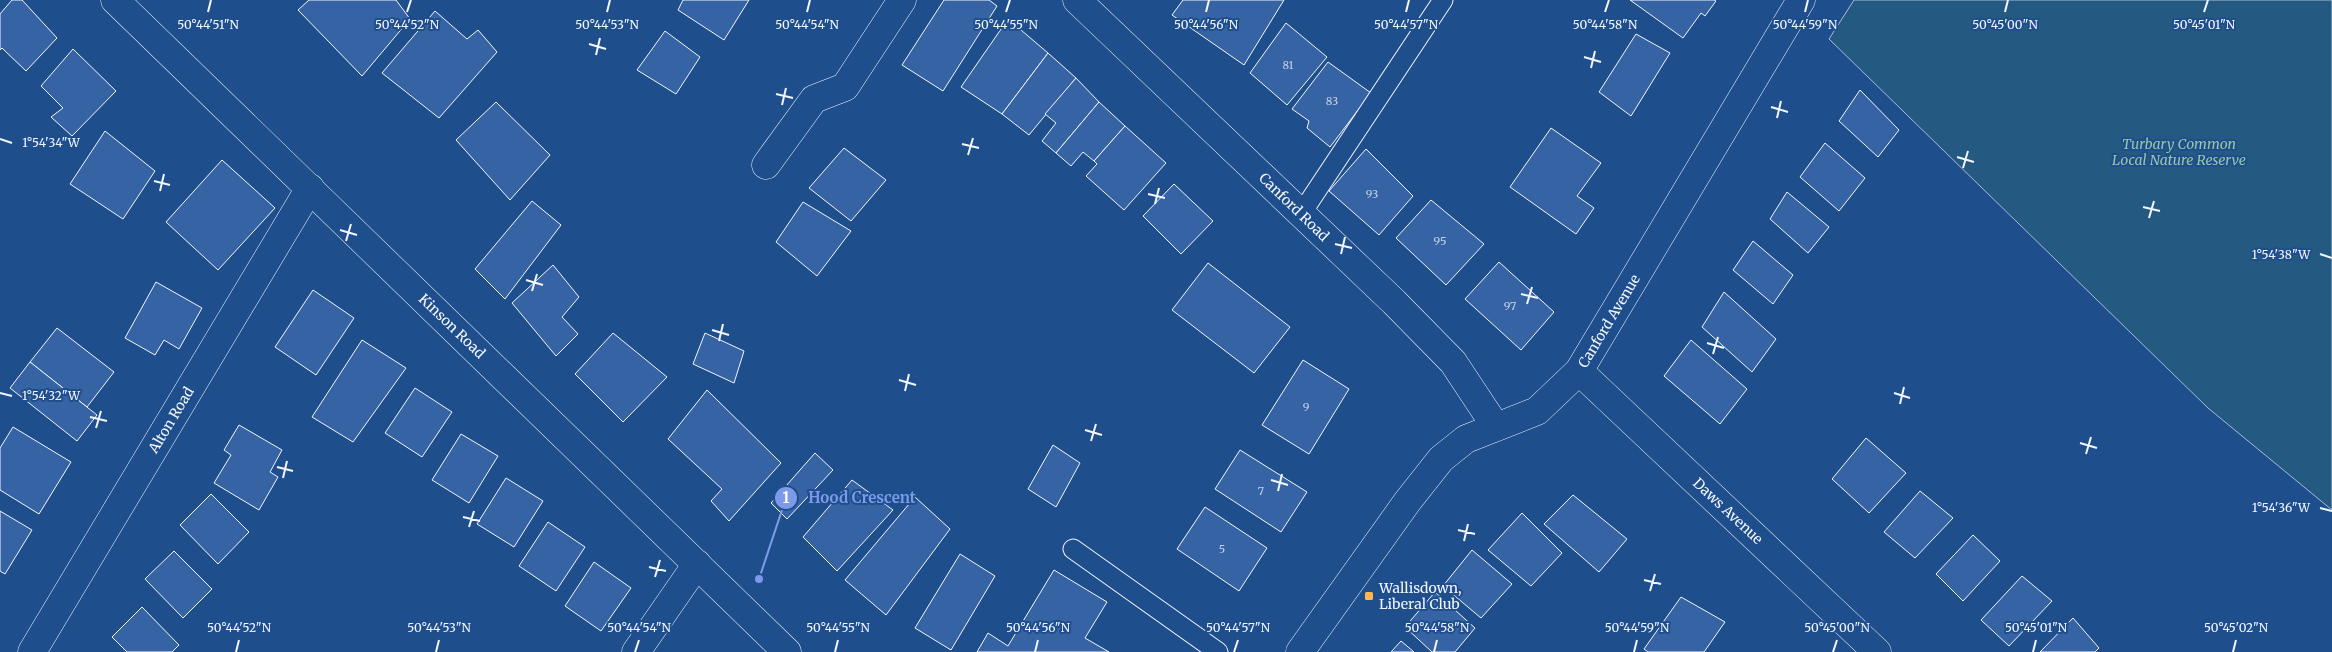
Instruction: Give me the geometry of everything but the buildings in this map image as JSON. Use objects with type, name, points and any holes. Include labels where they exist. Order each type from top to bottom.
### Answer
[{"type":"street","name":"Kinson Road","points":[[115,0],[787,652]]},
{"type":"street","points":[[766,165],[814,99],[845,87],[902,0]]},
{"type":"street","name":"Canford Road","points":[[1077,0],[1453,362],[1496,427]]},
{"type":"street","name":"Canford Avenue","points":[[1300,652],[1407,502],[1442,459],[1466,439],[1537,411],[1580,371],[1801,0]]},
{"type":"street","name":"Alton Road","points":[[32,652],[310,188]]},
{"type":"street","name":"Daws Avenue","points":[[1580,371],[1877,652]]},
{"type":"street","points":[[636,652],[697,564]]},
{"type":"lane","points":[[1301,214],[1443,0]]},
{"type":"lane","points":[[1073,549],[1218,652]]},
{"type":"green space","name":"Turbary Common Local Nature Reserve","points":[[1854,0],[2332,0],[2332,510],[2208,408],[1829,39]]},
{"type":"place","name":"Hood Crescent","points":[[759,579]]},
{"type":"place","name":"Wallisdown, Liberal Club","points":[[1369,596]]}]
